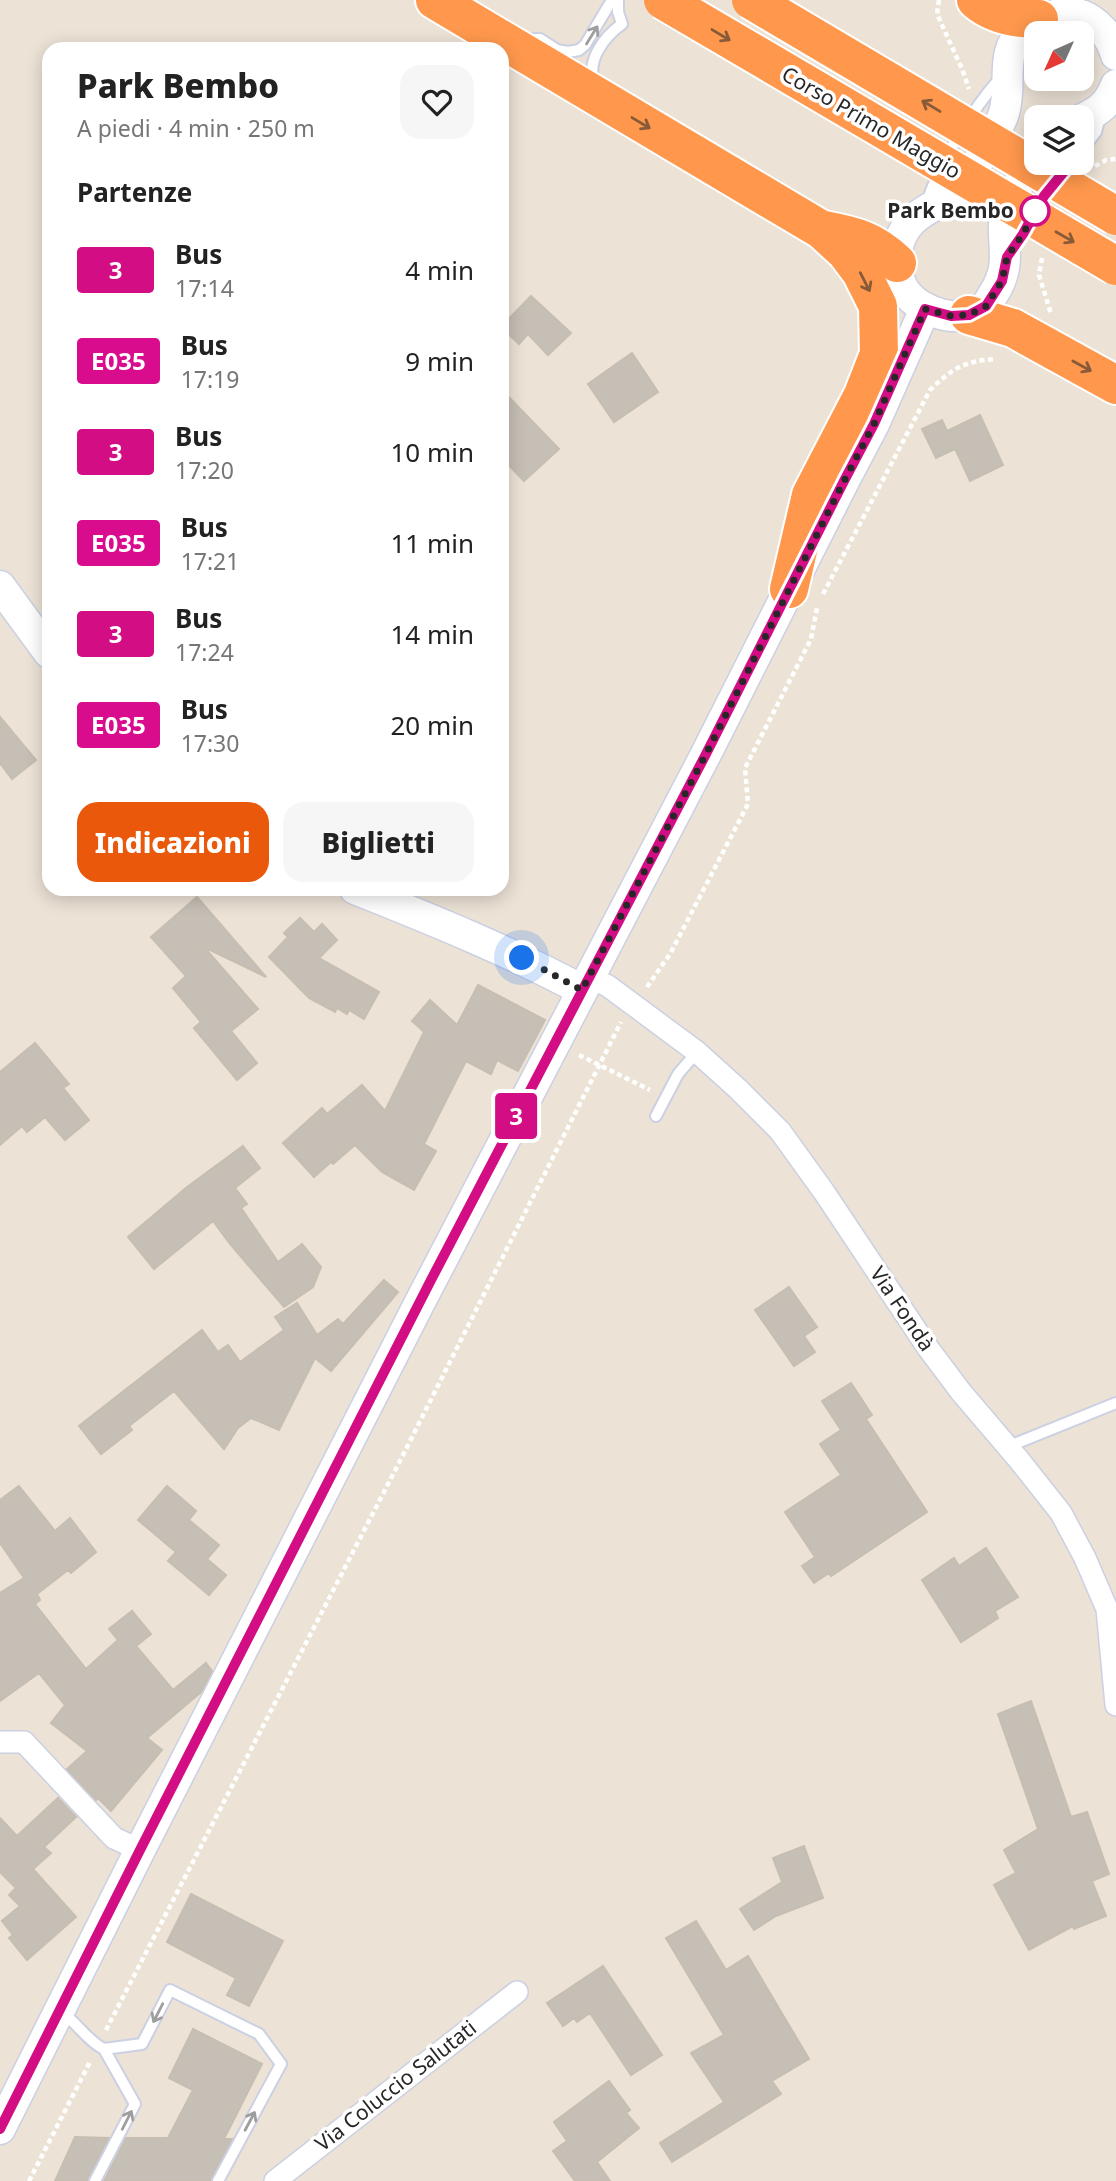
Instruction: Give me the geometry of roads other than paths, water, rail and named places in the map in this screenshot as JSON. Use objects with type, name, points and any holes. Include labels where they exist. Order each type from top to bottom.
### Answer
[{"type":"highway","points":[[435,0],[506,42]]},
{"type":"highway","name":"Corso Primo Maggio","points":[[663,0],[1116,266]]},
{"type":"highway","name":"Corso Primo Maggio","points":[[751,0],[1116,216]]},
{"type":"highway","points":[[976,0],[984,7],[1017,19],[1039,19]]},
{"type":"highway","points":[[509,43],[822,230],[846,252],[861,272],[878,306],[879,354],[863,395],[811,495],[789,589]]},
{"type":"highway","points":[[822,230],[861,237],[882,249],[897,262]]},
{"type":"highway","points":[[969,315],[1013,328],[1116,385]]},
{"type":"main road","points":[[1025,175],[1008,205],[1004,229],[1007,257],[1002,281],[986,306],[969,315],[951,316],[925,309],[906,293],[899,280],[897,262],[897,251],[905,228],[924,210],[946,199],[965,183],[1003,117],[1008,101],[1007,71],[1010,51],[1020,33],[1039,19],[1090,8],[1112,41],[1116,55]]},
{"type":"main road","points":[[0,2129],[140,1850],[874,424],[925,309]]},
{"type":"main road","points":[[0,586],[42,643]]},
{"type":"main road","points":[[373,896],[586,983]]},
{"type":"street","name":"Via Fondà","points":[[586,983],[608,986],[697,1052],[780,1131],[928,1348],[1061,1513],[1085,1558],[1107,1609],[1116,1705]]},
{"type":"street","points":[[0,1742],[24,1742],[114,1838],[140,1850]]},
{"type":"street","name":"Via Coluccio Salutati","points":[[275,2181],[517,1992]]},
{"type":"lane","points":[[515,47],[540,39],[557,50],[579,50],[585,46],[612,0]]},
{"type":"lane","points":[[603,100],[593,77],[593,64],[609,33],[622,24],[618,0]]},
{"type":"lane","points":[[1094,135],[1100,104]]},
{"type":"lane","points":[[1007,257],[1044,196],[1061,175]]},
{"type":"lane","points":[[656,1116],[678,1074],[697,1052]]},
{"type":"lane","points":[[1007,1447],[1116,1403]]},
{"type":"lane","points":[[101,2047],[142,2043],[170,1990],[259,2034],[281,2064],[218,2181]]},
{"type":"lane","points":[[60,2011],[101,2047],[135,2104],[96,2181]]},
{"type":"place","name":"Park Bembo","points":[[1035,211]]}]
